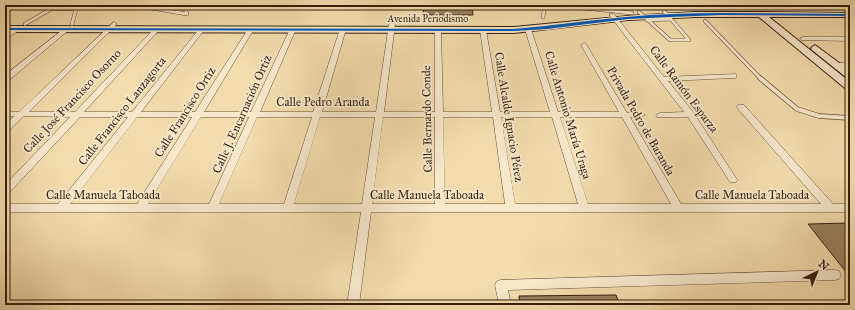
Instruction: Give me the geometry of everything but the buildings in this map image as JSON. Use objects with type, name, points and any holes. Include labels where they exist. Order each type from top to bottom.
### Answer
[{"type":"street","name":"Avenida Periodismo","points":[[5,24],[70,26],[392,27],[520,25],[613,17],[850,11]]},
{"type":"street","name":"Avenida Periodismo","points":[[766,13],[850,15]]},
{"type":"street","points":[[766,13],[803,39],[850,76]]},
{"type":"street","points":[[766,13],[850,87]]},
{"type":"street","name":"Avenida Periodismo","points":[[112,26],[157,29],[343,29],[392,27],[438,30],[483,30],[566,26],[613,17],[640,16]]},
{"type":"street","name":"Calle Ramón Esparza","points":[[613,17],[663,78],[690,114],[733,180]]},
{"type":"street","name":"Avenida Periodismo","points":[[5,29],[70,26]]},
{"type":"street","points":[[5,79],[70,26]]},
{"type":"street","points":[[5,130],[112,26]]},
{"type":"street","points":[[353,305],[392,27]]},
{"type":"street","points":[[5,38],[18,29]]},
{"type":"street","name":"Calle José Francisco Osorno","points":[[5,191],[157,29]]},
{"type":"street","name":"Calle Francisco Lanzagorta","points":[[61,208],[202,29]]},
{"type":"street","name":"Calle Francisco Ortiz","points":[[140,208],[251,29]]},
{"type":"street","name":"Calle J. Encarnación Ortiz","points":[[212,208],[293,29]]},
{"type":"street","points":[[288,208],[343,29]]},
{"type":"street","name":"Calle Antonio María Uraga","points":[[528,29],[584,208]]},
{"type":"street","name":"Calle Bernardo Conde","points":[[438,30],[440,208]]},
{"type":"street","name":"Calle Alcalde Ignacio Pérez","points":[[483,30],[511,208]]},
{"type":"street","points":[[803,39],[850,39]]},
{"type":"street","name":"Privada Pedro de Baranda","points":[[584,45],[678,208]]},
{"type":"street","points":[[837,65],[850,65]]},
{"type":"street","points":[[663,78],[733,76]]},
{"type":"street","points":[[741,108],[830,208]]},
{"type":"street","name":"Calle Pedro Aranda","points":[[5,114],[135,113],[641,115]]},
{"type":"street","points":[[660,115],[690,114]]},
{"type":"street","name":"Calle Manuela Taboada","points":[[5,208],[850,208]]},
{"type":"street","points":[[505,305],[501,285],[835,275]]},
{"type":"lane","points":[[133,5],[186,14],[184,5]]},
{"type":"lane","points":[[543,16],[545,5]]},
{"type":"lane","points":[[554,5],[640,16],[670,40],[689,40],[668,15]]},
{"type":"lane","points":[[25,24],[51,9],[76,9],[70,26]]},
{"type":"lane","points":[[705,21],[768,86],[797,109],[819,116],[844,116],[850,118]]},
{"type":"lane","points":[[844,116],[850,113]]},
{"type":"cycle path","points":[[5,29],[514,30],[595,21],[670,15],[850,15]]}]
